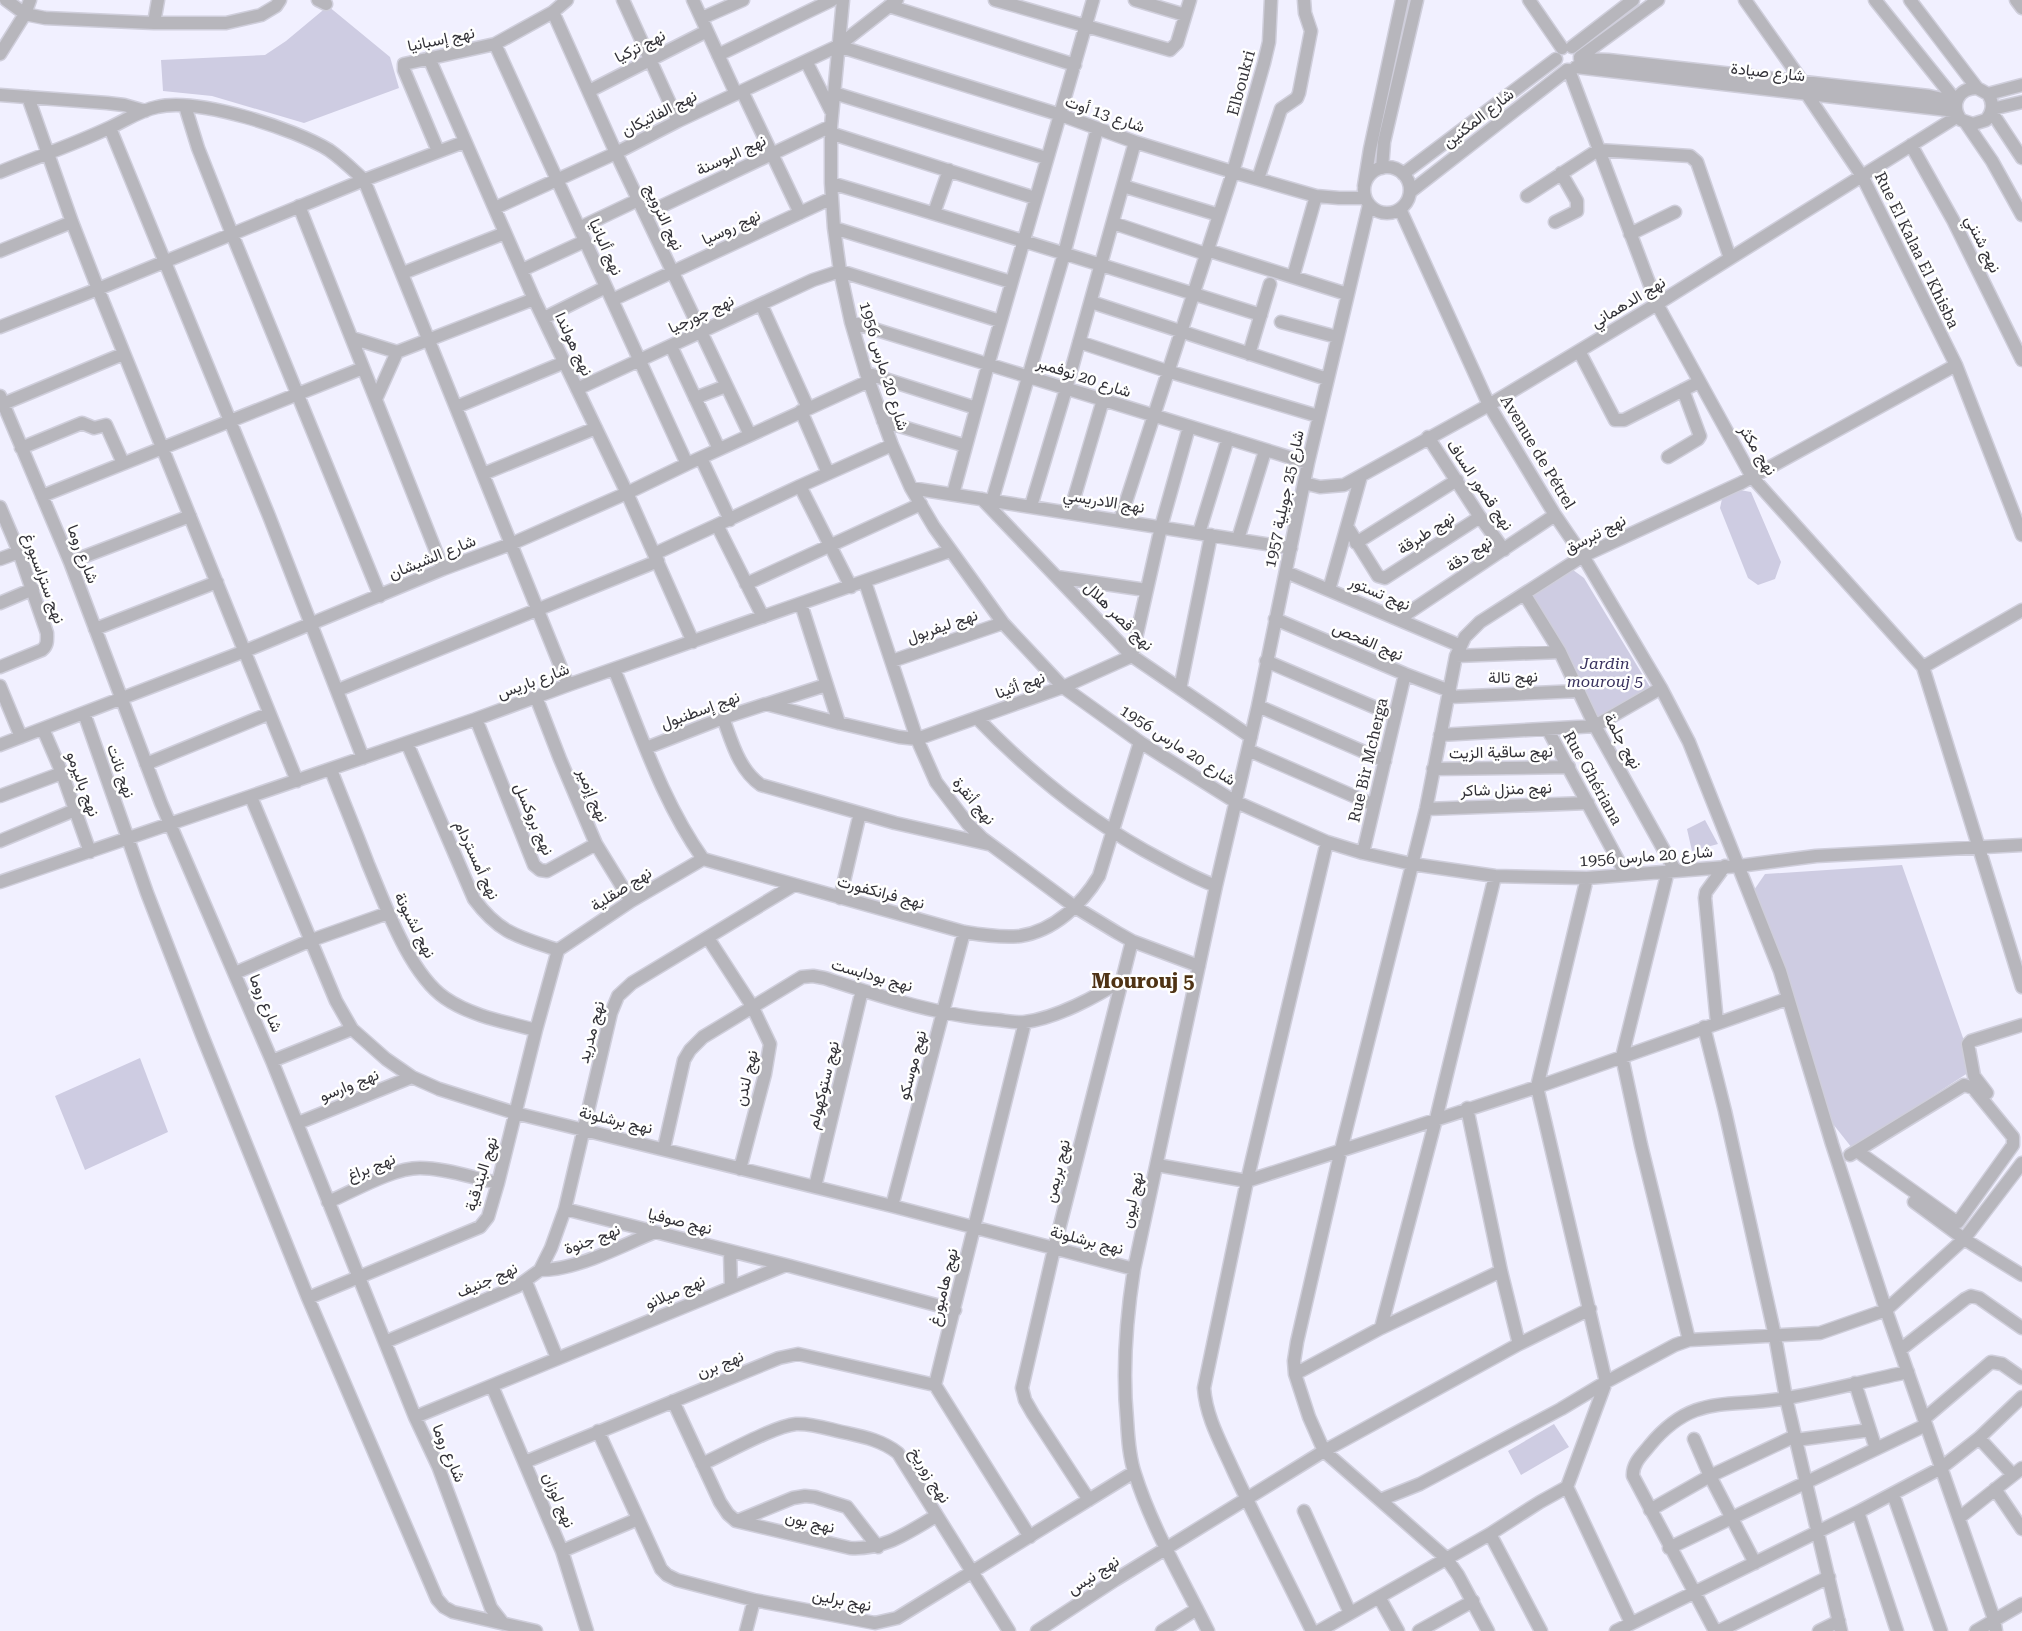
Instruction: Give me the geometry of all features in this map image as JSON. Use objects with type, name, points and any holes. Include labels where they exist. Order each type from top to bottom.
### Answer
[{"type":"street","points":[[6,0],[25,14],[63,19],[154,23],[242,21],[261,15],[276,6],[280,0]]},
{"type":"street","points":[[0,54],[25,14],[30,0]]},
{"type":"street","points":[[154,23],[158,0]]},
{"type":"street","points":[[623,0],[678,121]]},
{"type":"street","points":[[693,0],[718,55],[773,154],[800,213]]},
{"type":"street","points":[[702,18],[743,0]]},
{"type":"street","points":[[718,55],[832,0]]},
{"type":"street","name":"شارع 20 مارس 1956","points":[[843,0],[831,124],[831,183],[840,271],[850,322],[867,377],[892,445],[911,488],[950,551],[1003,623],[1063,687],[1140,741],[1234,801],[1327,842],[1412,864],[1494,876],[1587,878],[1738,866],[1816,856],[2022,844]]},
{"type":"street","points":[[995,0],[1170,50],[1177,43],[1190,0]]},
{"type":"street","points":[[953,494],[1092,0]]},
{"type":"street","points":[[1135,0],[1185,15]]},
{"type":"street","name":"Elboukri","points":[[1120,520],[1233,172],[1267,52],[1271,22],[1270,0]]},
{"type":"street","points":[[1258,179],[1281,109],[1297,98],[1299,93],[1311,31],[1305,13],[1304,0]]},
{"type":"street","name":"شارع 25 جويلية 1957","points":[[1234,801],[1258,706],[1318,416],[1347,294],[1366,196],[1370,149],[1402,0]]},
{"type":"street","points":[[1382,168],[1384,142],[1416,0]]},
{"type":"street","points":[[1529,0],[1563,52],[1561,68],[1574,65],[1578,51],[1563,52]]},
{"type":"street","name":"شارع المكنين","points":[[1403,174],[1633,0]]},
{"type":"street","name":"شارع المكنين","points":[[1410,192],[1658,0]]},
{"type":"street","name":"Rue El Kalaa El Khisba","points":[[1745,0],[1802,81],[1806,93],[1862,176],[1956,365],[2005,486],[2022,535]]},
{"type":"street","points":[[1875,0],[1958,110],[1992,161],[2022,215]]},
{"type":"street","points":[[1910,0],[1991,101],[1992,110],[2022,158]]},
{"type":"street","points":[[2016,0],[2022,8]]},
{"type":"street","points":[[893,3],[1075,65]]},
{"type":"street","name":"نهج الفاتيكان","points":[[495,208],[616,153],[837,46],[893,3]]},
{"type":"street","name":"نهج إسبانيا","points":[[438,151],[403,67],[408,62],[495,44],[559,4]]},
{"type":"street","name":"نهج النرويج","points":[[559,4],[589,91],[616,153],[750,435]]},
{"type":"street","name":"نهج تركيا","points":[[589,91],[707,31]]},
{"type":"street","name":"نهج ألبانيا","points":[[495,44],[687,464]]},
{"type":"street","name":"شارع 13 أوت","points":[[837,46],[1061,116],[1135,142],[1316,196],[1339,198],[1366,196]]},
{"type":"street","name":"نهج هولندا","points":[[429,58],[534,299],[627,493],[693,642]]},
{"type":"street","name":"شارع صيادة","points":[[1574,65],[1608,60],[1802,81],[1929,96],[1958,110]]},
{"type":"street","points":[[806,61],[831,124],[949,170],[1035,198]]},
{"type":"street","name":"شارع صيادة","points":[[1574,65],[1958,110]]},
{"type":"street","name":"نهج مكثر","points":[[1574,65],[1598,150],[1656,304],[1752,477],[1923,667],[2022,987]]},
{"type":"street","points":[[1958,110],[1964,90],[1982,91],[2022,85]]},
{"type":"street","points":[[834,93],[1046,158]]},
{"type":"street","points":[[0,95],[107,102],[145,111]]},
{"type":"street","points":[[28,97],[72,222],[123,354],[297,781]]},
{"type":"street","points":[[1958,110],[1980,123],[1986,120],[1992,110],[2022,102]]},
{"type":"street","points":[[0,172],[158,106],[185,106],[227,112],[304,138],[329,150],[364,180],[568,685]]},
{"type":"street","points":[[185,106],[198,148],[232,234],[380,596]]},
{"type":"street","name":"نهج الدهماني","points":[[1304,483],[1333,487],[1344,485],[1489,405],[1862,176],[1911,145],[1958,110]]},
{"type":"street","name":"نهج البوسنة","points":[[645,214],[831,124]]},
{"type":"street","points":[[110,128],[230,420],[363,758]]},
{"type":"street","points":[[987,500],[1029,376],[1097,129]]},
{"type":"street","points":[[0,327],[98,290],[298,206],[465,142]]},
{"type":"street","points":[[1031,506],[1135,142]]},
{"type":"street","name":"نهج شنني","points":[[1911,145],[1953,220],[2022,360]]},
{"type":"street","points":[[1527,196],[1598,150],[1690,156],[1697,162],[1730,258]]},
{"type":"street","points":[[1382,168],[1397,170],[1403,174],[1410,192],[1400,209],[1392,213],[1376,210],[1366,196],[1368,177],[1374,171],[1382,168]]},
{"type":"street","points":[[934,213],[949,170]]},
{"type":"street","points":[[1556,222],[1577,211],[1576,201],[1562,173]]},
{"type":"street","points":[[831,183],[1023,240],[1261,315]]},
{"type":"street","points":[[1123,186],[1219,215]]},
{"type":"street","points":[[1293,277],[1316,196]]},
{"type":"street","name":"نهج روسيا","points":[[612,300],[832,198]]},
{"type":"street","points":[[579,228],[638,200]]},
{"type":"street","points":[[298,206],[443,569]]},
{"type":"street","name":"Avenue de Pétrel","points":[[1400,209],[1489,405],[1583,556],[1661,688],[1689,742],[1780,971],[1832,1144],[1886,1310],[1995,1625]]},
{"type":"street","points":[[1630,234],[1675,212]]},
{"type":"street","points":[[0,251],[72,222]]},
{"type":"street","points":[[1113,223],[1347,294]]},
{"type":"street","points":[[834,228],[1011,282]]},
{"type":"street","points":[[403,273],[505,233]]},
{"type":"street","points":[[522,270],[585,241]]},
{"type":"street","points":[[840,271],[1000,321]]},
{"type":"street","name":"نهج جورجيا","points":[[577,389],[813,280],[840,271]]},
{"type":"street","points":[[1249,354],[1270,284]]},
{"type":"street","points":[[544,318],[606,287]]},
{"type":"street","points":[[352,338],[397,352],[534,299]]},
{"type":"street","points":[[1090,302],[1327,379]]},
{"type":"street","points":[[761,304],[805,410],[828,473]]},
{"type":"street","points":[[1281,321],[1337,337]]},
{"type":"street","name":"شارع 20 نوفمبر","points":[[850,322],[1308,463]]},
{"type":"street","points":[[1079,342],[1318,416]]},
{"type":"street","points":[[670,346],[719,449]]},
{"type":"street","points":[[1579,351],[1615,420],[1624,420],[1699,382]]},
{"type":"street","points":[[376,399],[397,352]]},
{"type":"street","points":[[1,400],[123,354]]},
{"type":"street","points":[[456,407],[565,362]]},
{"type":"street","name":"نهج تبرسق","points":[[1295,1374],[1294,1361],[1297,1342],[1341,1150],[1426,809],[1459,651],[1465,637],[1480,622],[1583,556],[1752,477],[1956,365]]},
{"type":"street","points":[[42,496],[363,368]]},
{"type":"street","points":[[867,377],[976,408]]},
{"type":"street","name":"شارع الشيشان","points":[[0,745],[245,651],[443,569],[511,544],[805,410],[867,377]]},
{"type":"street","points":[[695,398],[726,386]]},
{"type":"street","points":[[1668,457],[1698,440],[1700,436],[1683,390]]},
{"type":"street","name":"شارع روما","points":[[1,400],[70,562],[170,824],[298,1123],[415,1417],[438,1466],[491,1608],[502,1622]]},
{"type":"street","points":[[1070,512],[1103,400]]},
{"type":"street","points":[[883,421],[966,446]]},
{"type":"street","points":[[21,448],[82,423],[94,428],[106,425],[123,463]]},
{"type":"street","points":[[1132,656],[1161,527],[1189,427]]},
{"type":"street","points":[[483,474],[596,429]]},
{"type":"street","name":"نهج قصور الساف","points":[[1428,437],[1480,518],[1504,550]]},
{"type":"street","points":[[1180,689],[1205,534],[1228,438]]},
{"type":"street","points":[[338,690],[537,611],[656,557],[800,486],[892,445]]},
{"type":"street","points":[[1238,539],[1264,451]]},
{"type":"street","points":[[700,458],[730,520]]},
{"type":"street","points":[[1329,590],[1361,476]]},
{"type":"street","points":[[1348,528],[1356,543],[1457,480]]},
{"type":"street","points":[[800,486],[850,587]]},
{"type":"street","name":"نهج الادريسي","points":[[911,488],[1291,548]]},
{"type":"street","name":"نهج قصر هلال","points":[[987,500],[1132,656],[1251,737]]},
{"type":"street","points":[[746,584],[921,504]]},
{"type":"street","name":"نهج ستراسبورغ","points":[[0,507],[19,552],[47,633],[46,646],[42,650],[0,667]]},
{"type":"street","name":"نهج دقة","points":[[1399,619],[1556,515]]},
{"type":"street","points":[[70,562],[190,516]]},
{"type":"street","name":"نهج طبرقة","points":[[1356,543],[1378,576],[1385,578],[1480,518]]},
{"type":"street","points":[[717,525],[763,617]]},
{"type":"street","name":"شارع باريس","points":[[0,882],[476,720],[568,685],[950,551]]},
{"type":"street","points":[[0,559],[19,552]]},
{"type":"street","name":"نهج تستور","points":[[1286,572],[1399,619],[1459,651]]},
{"type":"street","points":[[1057,577],[1146,590]]},
{"type":"street","points":[[95,629],[217,582]]},
{"type":"street","name":"نهج أنقرة","points":[[865,582],[917,739],[936,782],[968,824],[992,845],[1075,907],[1132,941],[1199,966]]},
{"type":"street","points":[[0,603],[33,590]]},
{"type":"street","name":"نهج جلمة","points":[[1525,595],[1560,652],[1595,726],[1672,871]]},
{"type":"street","points":[[801,604],[839,723]]},
{"type":"street","points":[[1923,667],[2022,610]]},
{"type":"street","name":"نهج الفحص","points":[[1275,619],[1449,694]]},
{"type":"street","name":"نهج ليفربول","points":[[892,661],[1003,623]]},
{"type":"street","points":[[1459,651],[1560,652]]},
{"type":"street","name":"نهج أثينا","points":[[917,739],[1063,687],[1132,656]]},
{"type":"street","points":[[1266,661],[1395,716]]},
{"type":"street","points":[[614,669],[670,806],[703,859]]},
{"type":"street","name":"Rue Bir Mcherga","points":[[1363,853],[1405,674]]},
{"type":"street","name":"نهج إسطنبول","points":[[646,748],[723,718],[826,685]]},
{"type":"street","points":[[0,686],[21,737]]},
{"type":"street","points":[[1440,735],[1595,726],[1661,688]]},
{"type":"street","name":"نهج تالة","points":[[1449,694],[1579,691]]},
{"type":"street","name":"نهج إزمير","points":[[536,697],[596,844],[631,901]]},
{"type":"street","name":"نهج إسطنبول","points":[[766,704],[899,737],[917,739]]},
{"type":"street","points":[[1258,706],[1385,761]]},
{"type":"street","name":"نهج نانت","points":[[84,713],[128,839],[198,1025],[308,1298],[437,1599],[453,1612],[536,1631]]},
{"type":"street","points":[[146,764],[268,714]]},
{"type":"street","points":[[723,718],[743,766],[752,779],[761,785],[860,813],[992,845]]},
{"type":"street","points":[[977,718],[1010,753],[1080,810],[1113,833],[1200,880],[1216,886]]},
{"type":"street","name":"نهج بروكسل","points":[[476,720],[534,866],[547,871],[596,844]]},
{"type":"street","name":"نهج باليرمو","points":[[43,729],[62,773],[90,852]]},
{"type":"street","name":"Rue Ghériana","points":[[1548,730],[1626,874]]},
{"type":"street","name":"نهج فرانكفورت","points":[[703,859],[964,932],[1020,936],[1044,928],[1062,918],[1088,894],[1099,876],[1140,741]]},
{"type":"street","name":"نهج أمستردام","points":[[407,743],[474,899],[487,917],[504,930],[558,950]]},
{"type":"street","points":[[1248,750],[1374,805]]},
{"type":"street","name":"نهج ساقية الزيت","points":[[1433,769],[1569,767]]},
{"type":"street","name":"نهج لشبونة","points":[[331,770],[388,913],[413,961],[424,976],[443,997],[461,1008],[536,1030]]},
{"type":"street","points":[[0,796],[62,773]]},
{"type":"street","name":"نهج برشلونة","points":[[251,797],[309,941],[336,1001],[352,1029],[386,1059],[412,1077],[439,1089],[515,1113],[664,1148],[1134,1269]]},
{"type":"street","name":"نهج ليون","points":[[1208,1631],[1167,1548],[1134,1472],[1128,1437],[1123,1360],[1134,1269],[1234,801]]},
{"type":"street","name":"نهج منزل شاكر","points":[[1426,809],[1588,803]]},
{"type":"street","points":[[0,841],[75,810]]},
{"type":"street","points":[[840,898],[860,813]]},
{"type":"street","points":[[1312,1631],[1246,1498],[1210,1419],[1204,1388],[1247,1181],[1327,842]]},
{"type":"street","name":"نهج صقلية","points":[[558,950],[631,901],[703,859]]},
{"type":"street","points":[[1717,1023],[1705,898],[1706,892],[1725,866]]},
{"type":"street","points":[[1672,871],[1622,1057],[1689,1340]]},
{"type":"street","points":[[1381,1328],[1436,1119],[1494,876]]},
{"type":"street","points":[[1319,1631],[1490,1534],[1567,1487],[1606,1382],[1537,1087],[1587,878]]},
{"type":"street","name":"نهج مدريد","points":[[565,1209],[611,1013],[618,996],[632,983],[794,885]]},
{"type":"street","points":[[235,973],[309,941],[388,913]]},
{"type":"street","name":"نهج موسكو","points":[[892,1206],[964,932]]},
{"type":"street","name":"نهج لندن","points":[[708,938],[752,1006],[770,1044],[765,1074],[740,1169]]},
{"type":"street","name":"نهج بريمن","points":[[1089,1500],[1023,1395],[1024,1374],[1132,941]]},
{"type":"street","name":"نهج البندقية","points":[[308,1298],[480,1227],[488,1217],[558,950]]},
{"type":"street","name":"نهج بودابست","points":[[664,1148],[684,1060],[690,1050],[703,1037],[752,1006],[807,976],[824,978],[943,1012],[980,1019],[1025,1022],[1063,1011],[1096,996],[1122,980]]},
{"type":"street","name":"نهج ستوكهولم","points":[[815,1187],[862,990]]},
{"type":"street","points":[[1096,996],[1114,1008]]},
{"type":"street","points":[[1157,1165],[1247,1181],[1537,1087],[1787,999]]},
{"type":"street","name":"نهج هامبورغ","points":[[935,1385],[1025,1022]]},
{"type":"street","points":[[2020,1134],[1974,1076],[1967,1048],[1971,1041],[2022,1025]]},
{"type":"street","points":[[1704,1028],[1725,1111],[1775,1336],[1786,1398],[1840,1626],[1819,1631]]},
{"type":"street","points":[[272,1061],[352,1029]]},
{"type":"street","name":"نهج وارسو","points":[[298,1123],[412,1077]]},
{"type":"street","points":[[1832,1144],[1854,1153],[1958,1222],[2014,1141],[1973,1088],[1964,1085],[1854,1153]]},
{"type":"street","points":[[1467,1108],[1501,1271],[1519,1344]]},
{"type":"street","points":[[1854,1153],[1964,1239],[2022,1275]]},
{"type":"street","points":[[1380,1500],[1420,1484],[1675,1345],[1689,1340],[1820,1333],[1886,1310],[1964,1239],[2022,1163]]},
{"type":"street","name":"نهج براغ","points":[[328,1202],[379,1180],[413,1169],[434,1169],[498,1183]]},
{"type":"street","name":"نهج صوفيا","points":[[565,1209],[786,1265]]},
{"type":"street","name":"نهج جنيف","points":[[385,1342],[526,1282],[540,1270],[551,1248],[565,1209]]},
{"type":"street","name":"نهج جنوة","points":[[540,1270],[555,1270],[572,1266],[655,1232]]},
{"type":"street","points":[[730,1251],[731,1287]]},
{"type":"street","points":[[786,1265],[955,1310]]},
{"type":"street","name":"نهج ميلانو","points":[[415,1417],[786,1265]]},
{"type":"street","points":[[1488,1631],[1473,1601],[1446,1558],[1324,1451],[1309,1417],[1295,1374],[1381,1328],[1501,1271]]},
{"type":"street","points":[[526,1282],[557,1358]]},
{"type":"street","points":[[1900,1350],[1971,1296],[1979,1298],[2022,1328]]},
{"type":"street","name":"نهج نيس","points":[[1037,1631],[1324,1451],[1519,1344],[1590,1309]]},
{"type":"street","name":"نهج برن","points":[[525,1462],[779,1358],[798,1353],[935,1385]]},
{"type":"street","points":[[1670,1548],[1876,1449],[1925,1422],[1991,1362],[2002,1364],[2022,1378]]},
{"type":"street","points":[[1829,1577],[1717,1631],[1693,1593],[1650,1510],[1632,1472],[1635,1464],[1665,1428],[1683,1415],[1704,1406],[1786,1398],[1908,1372]]},
{"type":"street","points":[[1855,1383],[1876,1449]]},
{"type":"street","points":[[935,1385],[1030,1537]]},
{"type":"street","name":"نهج لوزان","points":[[492,1386],[562,1551],[587,1631]]},
{"type":"street","points":[[1567,1487],[1628,1628],[1941,1468],[1979,1438],[2022,1397]]},
{"type":"street","points":[[673,1401],[720,1502],[736,1521]]},
{"type":"street","name":"نهج زوريخ","points":[[702,1464],[789,1425],[810,1425],[870,1438],[890,1447],[898,1453],[1009,1631]]},
{"type":"street","points":[[1650,1510],[1710,1476],[1796,1438],[1870,1430]]},
{"type":"street","name":"نهج برلين","points":[[598,1431],[661,1569],[667,1575],[677,1580],[754,1600],[876,1623],[897,1618],[1134,1472]]},
{"type":"street","points":[[1959,1518],[2017,1472],[1979,1438]]},
{"type":"street","points":[[1694,1439],[1710,1476],[1755,1563]]},
{"type":"street","points":[[1995,1489],[2022,1529]]},
{"type":"street","points":[[1893,1494],[1941,1631]]},
{"type":"street","name":"نهج بون","points":[[736,1521],[793,1498],[815,1497],[848,1508],[878,1547]]},
{"type":"street","points":[[1304,1511],[1350,1613]]},
{"type":"street","points":[[1858,1512],[1897,1631]]},
{"type":"street","name":"نهج بون","points":[[736,1521],[850,1548],[867,1549],[878,1547],[905,1534],[936,1515]]},
{"type":"street","points":[[562,1551],[638,1519]]},
{"type":"street","points":[[1490,1534],[1541,1631]]},
{"type":"street","points":[[1379,1597],[1398,1631]]},
{"type":"street","points":[[746,1631],[754,1600]]},
{"type":"street","points":[[1419,1631],[1473,1601]]},
{"type":"street","points":[[1976,1631],[1995,1625],[2022,1604]]},
{"type":"street","points":[[1162,1631],[1197,1609]]},
{"type":"green space","points":[[328,6],[390,57],[399,88],[304,123],[212,96],[163,91],[161,60],[265,55],[286,41]]},
{"type":"green space","points":[[1740,490],[1751,492],[1781,562],[1775,579],[1758,585],[1748,578],[1720,508],[1722,499]]},
{"type":"green space","name":"Jardin mourouj 5","points":[[1569,567],[1584,578],[1650,687],[1595,719],[1529,593]]},
{"type":"green space","points":[[1705,820],[1718,844],[1692,851],[1687,829]]},
{"type":"green space","points":[[1902,865],[1974,1069],[1852,1148],[1833,1124],[1754,890],[1765,874]]},
{"type":"green space","points":[[140,1058],[168,1132],[85,1170],[55,1096]]},
{"type":"green space","points":[[1554,1424],[1569,1447],[1521,1475],[1508,1451]]},
{"type":"district","name":"Mourouj 5","points":[[1143,981]]}]
